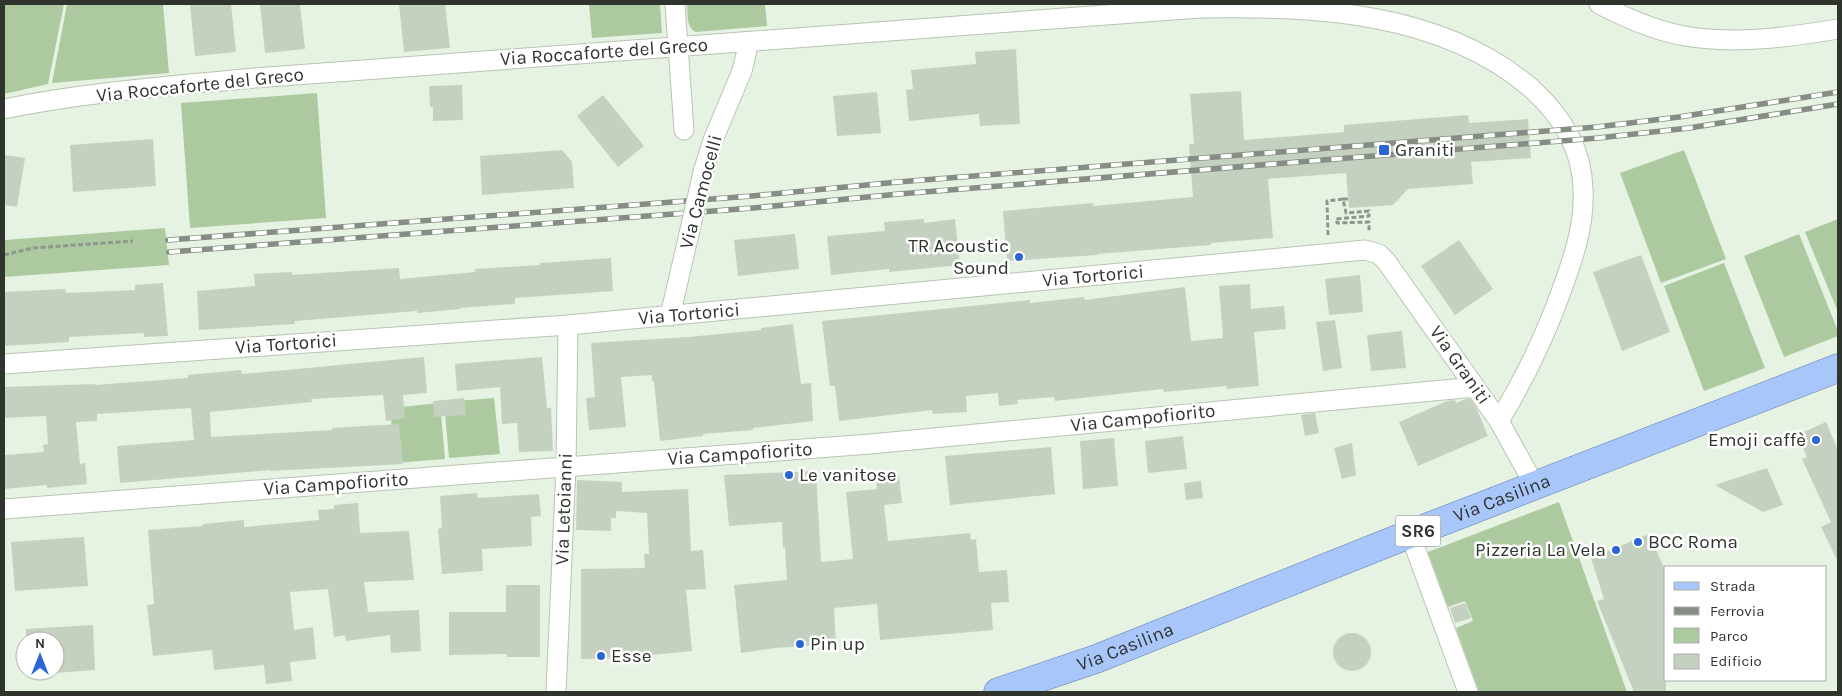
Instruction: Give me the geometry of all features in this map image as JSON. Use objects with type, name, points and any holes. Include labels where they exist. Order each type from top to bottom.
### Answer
[{"type":"main road","name":"Via Casilina","points":[[998,692],[1088,662],[1410,534],[1838,368]]},
{"type":"street","name":"Via Camocelli","points":[[675,4],[684,130]]},
{"type":"street","points":[[1599,4],[1622,16],[1659,30],[1707,39],[1755,38],[1838,29]]},
{"type":"street","name":"Via Roccaforte del Greco","points":[[4,109],[64,98],[220,81],[1199,6],[1272,7],[1365,17],[1410,27],[1460,44],[1504,68],[1537,94],[1559,116],[1575,146],[1581,171],[1583,206],[1579,234],[1570,268],[1538,350],[1499,421]]},
{"type":"street","name":"Via Camocelli","points":[[670,316],[703,172],[713,140],[742,71],[748,42]]},
{"type":"street","name":"Via Graniti","points":[[1365,251],[1386,261],[1499,421],[1535,486]]},
{"type":"street","name":"Via Tortorici","points":[[4,364],[568,325],[1365,251]]},
{"type":"street","name":"Via Letoianni","points":[[556,692],[566,467],[568,325]]},
{"type":"street","name":"Via Campofiorito","points":[[4,509],[896,442],[1475,387]]},
{"type":"street","points":[[1410,534],[1468,692]]},
{"type":"path","points":[[1328,235],[1327,200],[1346,199],[1346,213],[1368,211],[1369,216],[1336,219],[1337,223],[1369,222],[1369,232],[1356,233],[1365,251]]},
{"type":"path","points":[[4,255],[33,248],[133,241]]},
{"type":"green space","points":[[4,4],[64,4],[48,84],[4,94]]},
{"type":"green space","points":[[67,4],[163,4],[169,73],[52,83]]},
{"type":"green space","points":[[589,4],[660,4],[662,33],[592,38]]},
{"type":"green space","points":[[687,4],[765,4],[767,26],[696,32],[689,24]]},
{"type":"green space","points":[[317,93],[326,218],[190,228],[181,103]]},
{"type":"green space","points":[[1684,150],[1726,259],[1661,283],[1620,173]]},
{"type":"green space","points":[[1838,219],[1838,312],[1805,232]]},
{"type":"green space","points":[[165,228],[169,265],[4,277],[4,240]]},
{"type":"green space","points":[[1799,234],[1838,331],[1838,336],[1784,357],[1744,256]]},
{"type":"green space","points":[[1724,263],[1765,368],[1704,391],[1664,286]]},
{"type":"green space","points":[[494,398],[500,454],[449,458],[444,402]]},
{"type":"green space","points":[[440,403],[445,459],[395,463],[390,408]]},
{"type":"green space","points":[[1559,502],[1627,692],[1479,692],[1456,628],[1473,621],[1465,601],[1448,607],[1428,552]]},
{"type":"building","points":[[190,4],[231,4],[236,52],[195,56]]},
{"type":"building","points":[[260,4],[300,4],[305,49],[265,53]]},
{"type":"building","points":[[399,4],[445,4],[450,48],[404,52]]},
{"type":"building","points":[[1016,49],[1020,124],[980,126],[979,114],[909,121],[906,90],[913,89],[911,70],[976,64],[975,52]]},
{"type":"building","points":[[462,85],[463,120],[433,121],[433,107],[430,107],[429,86]]},
{"type":"building","points":[[1241,91],[1244,140],[1344,132],[1344,125],[1468,115],[1469,123],[1528,119],[1531,158],[1471,162],[1473,184],[1408,189],[1393,205],[1349,208],[1346,173],[1268,179],[1273,238],[1097,255],[1007,261],[1003,211],[1093,203],[1093,206],[1193,197],[1189,144],[1194,144],[1190,94]]},
{"type":"building","points":[[877,92],[881,133],[837,136],[833,96]]},
{"type":"building","points":[[603,95],[644,146],[618,167],[577,116]]},
{"type":"building","points":[[153,139],[156,186],[73,192],[70,145]]},
{"type":"building","points":[[562,150],[572,162],[574,188],[482,195],[480,156]]},
{"type":"building","points":[[4,155],[25,158],[17,207],[4,205]]},
{"type":"building","points":[[924,219],[924,223],[955,219],[960,265],[831,275],[827,236],[885,231],[884,222]]},
{"type":"building","points":[[795,234],[799,269],[738,276],[734,240]]},
{"type":"building","points":[[1459,240],[1493,289],[1455,315],[1421,266]]},
{"type":"building","points":[[1641,255],[1670,332],[1622,351],[1593,272]]},
{"type":"building","points":[[611,258],[613,291],[515,298],[515,304],[418,313],[417,311],[295,321],[295,324],[199,330],[197,291],[255,286],[254,274],[292,272],[292,275],[399,268],[400,279],[475,272],[475,269]]},
{"type":"building","points":[[1360,275],[1363,312],[1329,315],[1325,279]]},
{"type":"building","points":[[163,283],[168,336],[144,337],[144,333],[69,337],[69,342],[4,346],[4,292],[65,289],[66,293],[135,290],[135,285]]},
{"type":"building","points":[[1250,284],[1251,309],[1284,306],[1286,329],[1254,332],[1259,386],[1227,389],[1227,386],[1164,392],[1163,389],[1055,401],[1054,397],[1017,400],[1018,404],[999,406],[998,393],[966,396],[967,412],[933,414],[932,410],[839,421],[835,386],[830,386],[822,321],[1030,300],[1030,303],[1084,297],[1085,300],[1185,287],[1191,341],[1223,338],[1219,286]]},
{"type":"building","points":[[1335,320],[1342,368],[1323,371],[1316,322]]},
{"type":"building","points":[[793,324],[801,384],[811,383],[813,421],[660,441],[652,375],[621,377],[626,427],[589,430],[586,398],[595,397],[591,343],[688,337],[761,330],[761,328]]},
{"type":"building","points":[[1402,331],[1406,368],[1371,371],[1367,335]]},
{"type":"building","points":[[424,357],[427,393],[403,395],[405,418],[386,421],[383,395],[311,399],[312,402],[210,412],[211,437],[399,424],[403,464],[270,470],[120,483],[117,446],[194,440],[191,408],[97,414],[97,421],[76,422],[80,464],[85,463],[87,484],[47,488],[47,485],[4,489],[4,455],[44,452],[43,445],[48,444],[46,416],[4,418],[4,387],[95,385],[188,378],[188,375],[241,370],[242,374]]},
{"type":"building","points":[[542,357],[547,408],[551,408],[553,451],[519,452],[517,423],[502,424],[500,387],[457,391],[455,364]]},
{"type":"building","points":[[464,398],[466,415],[434,417],[433,401]]},
{"type":"building","points":[[1470,399],[1476,407],[1488,436],[1418,466],[1399,422],[1447,401],[1455,400],[1456,403]]},
{"type":"building","points":[[1315,413],[1319,433],[1305,436],[1301,415]]},
{"type":"building","points":[[1826,422],[1838,450],[1838,562],[1821,527],[1831,522],[1802,459],[1807,457],[1797,435]]},
{"type":"building","points":[[1183,436],[1187,469],[1148,473],[1145,441]]},
{"type":"building","points":[[1114,438],[1118,486],[1083,489],[1080,441]]},
{"type":"building","points":[[1352,443],[1356,475],[1342,479],[1334,448]]},
{"type":"building","points":[[1051,447],[1055,494],[950,505],[945,456]]},
{"type":"building","points":[[1767,468],[1783,505],[1763,512],[1715,485]]},
{"type":"building","points":[[816,471],[821,562],[853,559],[846,492],[877,489],[876,479],[899,476],[902,503],[884,505],[888,541],[970,533],[971,540],[976,539],[979,572],[1007,570],[1009,602],[991,603],[993,630],[880,640],[877,604],[834,608],[836,644],[775,648],[741,653],[734,585],[787,580],[785,547],[783,548],[782,522],[729,526],[724,475]]},
{"type":"building","points":[[577,480],[622,482],[622,492],[688,489],[691,551],[703,550],[706,589],[686,590],[692,651],[623,658],[581,659],[581,569],[645,568],[644,554],[649,554],[647,513],[616,511],[616,518],[611,518],[611,531],[576,530]]},
{"type":"building","points":[[1201,481],[1203,498],[1186,500],[1184,483]]},
{"type":"building","points":[[477,493],[478,498],[539,494],[541,516],[531,517],[532,546],[482,549],[483,571],[442,574],[438,529],[442,528],[440,496]]},
{"type":"building","points":[[358,503],[360,533],[409,531],[414,580],[364,582],[368,612],[419,610],[421,651],[391,653],[390,635],[346,641],[345,635],[334,637],[328,589],[290,592],[294,630],[313,627],[316,659],[290,662],[292,681],[266,684],[264,665],[214,670],[212,650],[153,656],[147,605],[154,604],[148,530],[203,526],[203,524],[244,520],[244,527],[319,520],[318,510],[334,509],[334,505]]},
{"type":"building","points":[[1649,534],[1664,568],[1664,681],[1666,681],[1666,692],[1634,692],[1597,601],[1604,599],[1591,558]]},
{"type":"building","points":[[84,537],[88,586],[15,591],[11,542]]},
{"type":"building","points":[[506,585],[540,585],[540,657],[507,657],[507,654],[449,655],[449,612],[506,612]]},
{"type":"building","points":[[1465,603],[1471,618],[1455,623],[1450,608]]},
{"type":"building","points":[[93,625],[95,670],[65,672],[65,631],[26,631],[26,629]]},
{"type":"building","points":[[1352,633],[1366,638],[1371,652],[1366,666],[1352,671],[1338,666],[1333,652],[1338,638]]},
{"type":"railway","points":[[168,240],[752,196],[898,182],[1597,127],[1679,117],[1838,92]]},
{"type":"railway","points":[[169,252],[753,208],[899,194],[1598,138],[1689,128],[1838,104]]},
{"type":"place","name":"Graniti","points":[[1384,150]]},
{"type":"place","name":"TR Acoustic Sound","points":[[1019,257]]},
{"type":"place","name":"Emoji caffè","points":[[1816,440]]},
{"type":"place","name":"Le vanitose","points":[[789,475]]},
{"type":"place","name":"BCC Roma","points":[[1638,542]]},
{"type":"place","name":"Pizzeria La Vela","points":[[1616,550]]},
{"type":"place","name":"Pin up","points":[[800,644]]},
{"type":"place","name":"Esse","points":[[601,656]]}]
